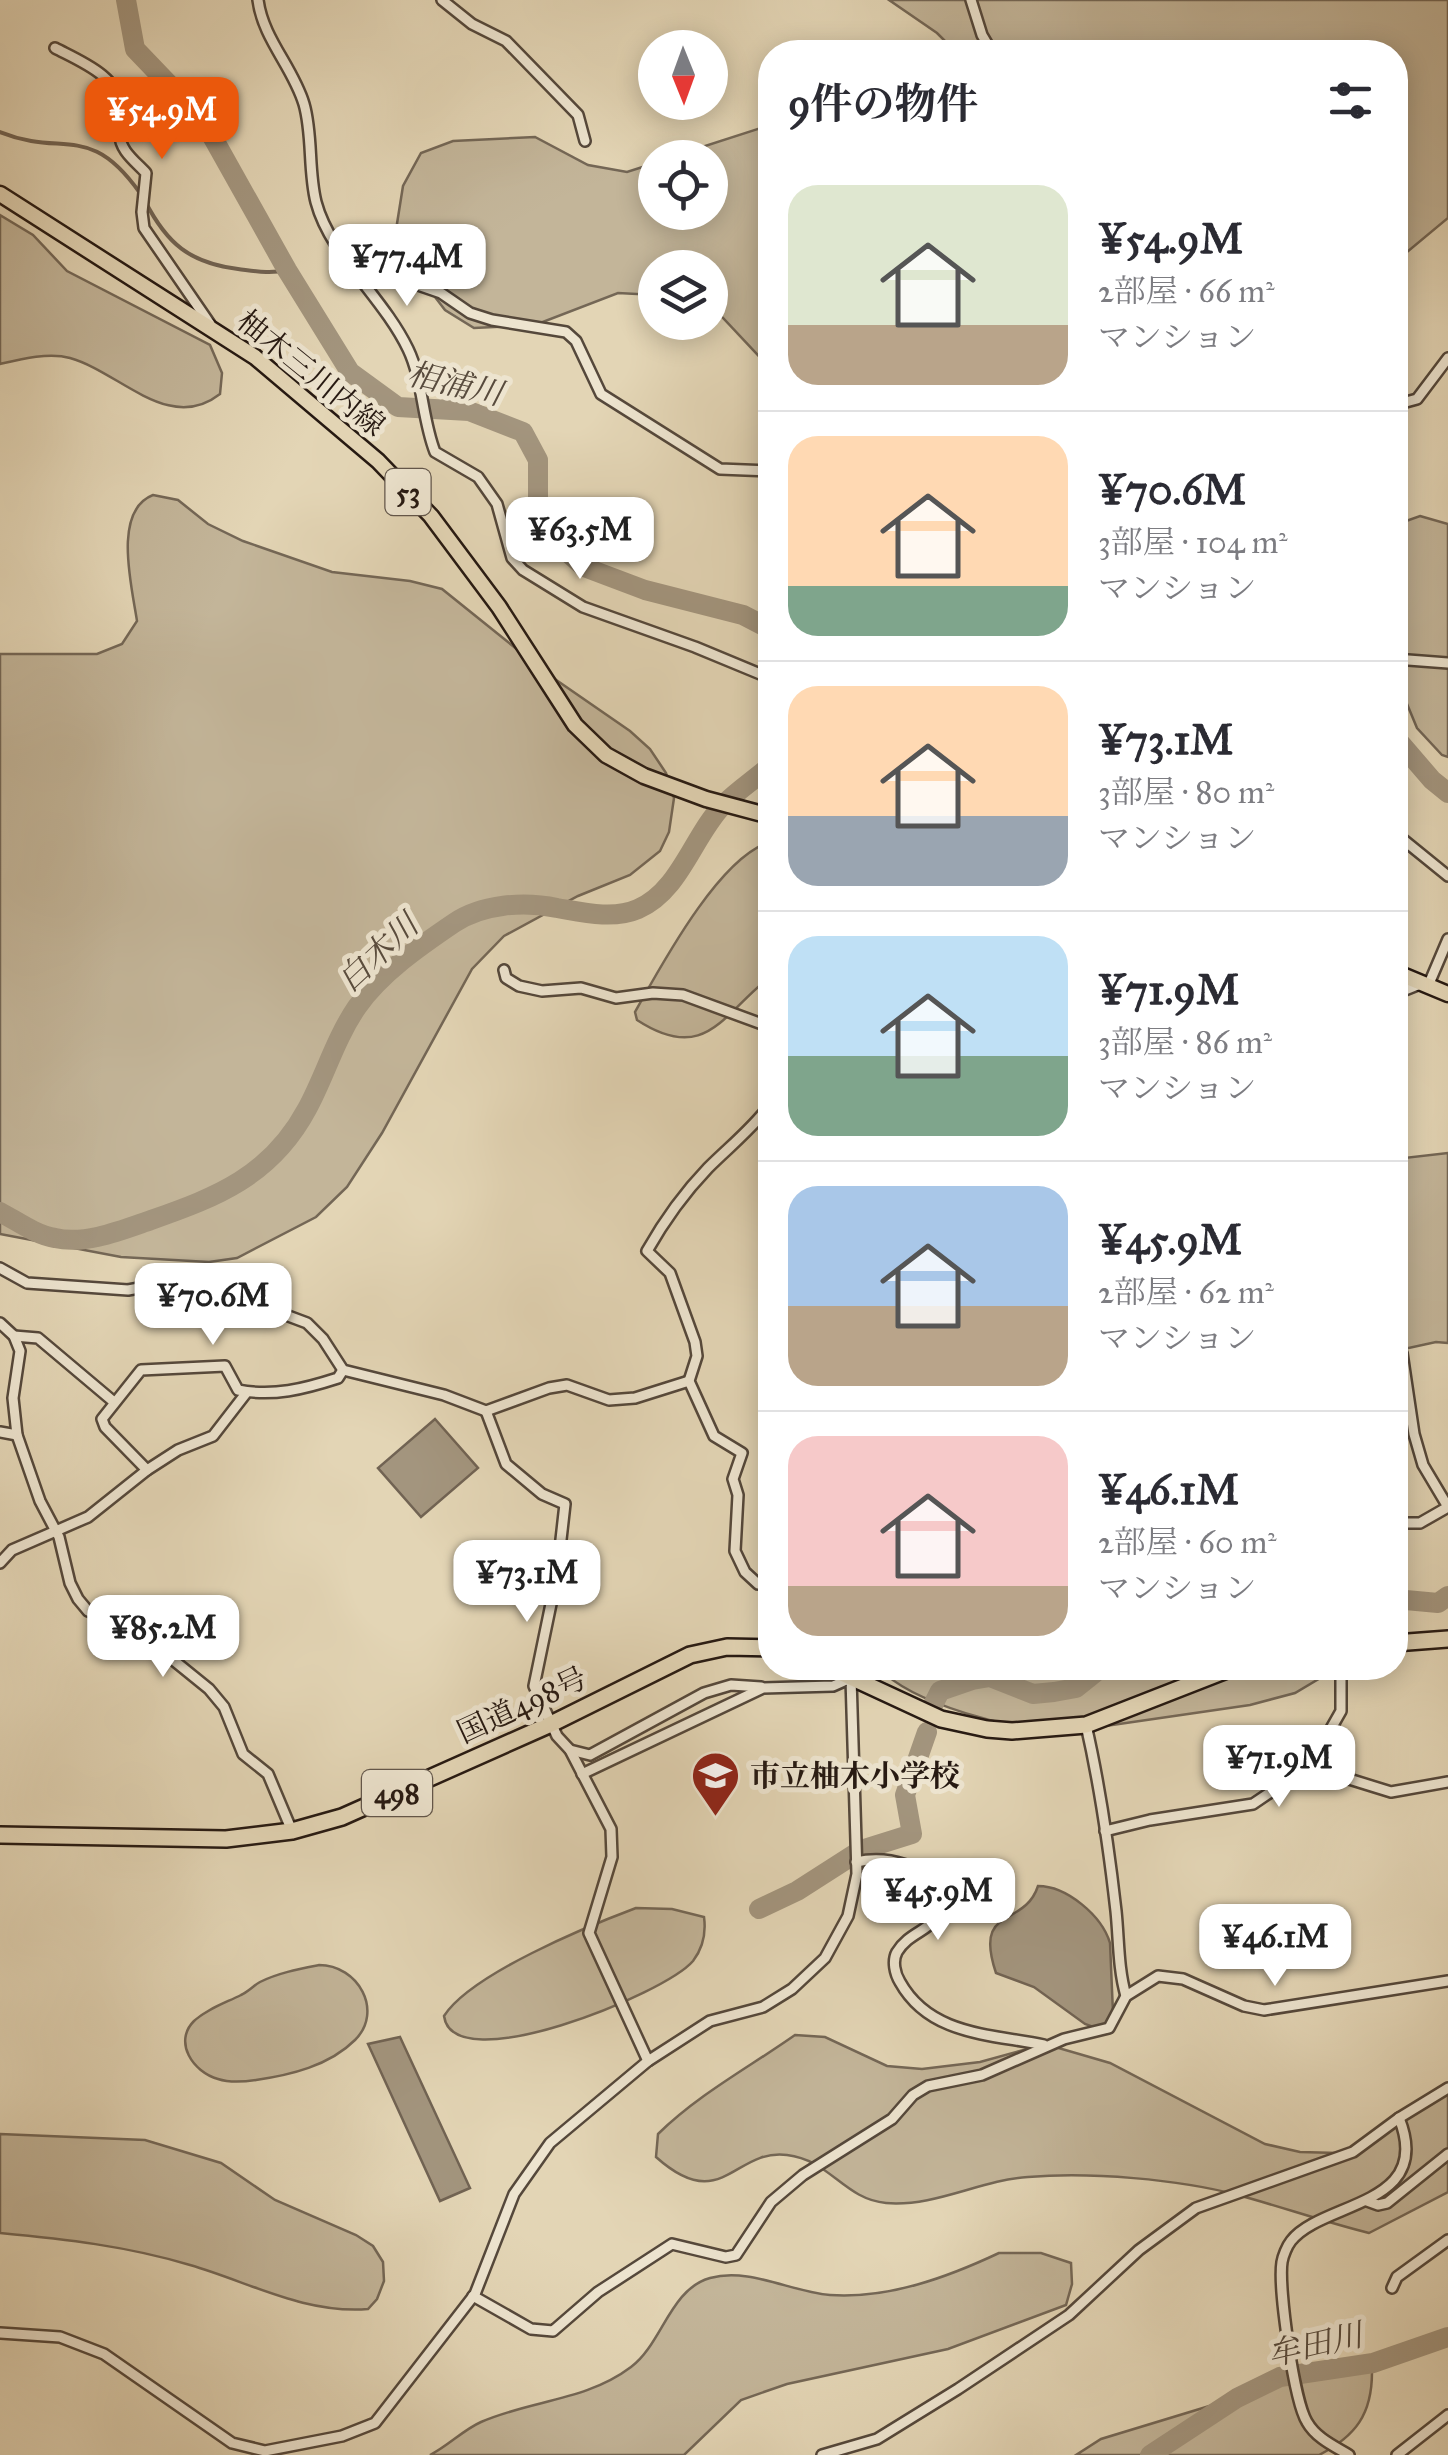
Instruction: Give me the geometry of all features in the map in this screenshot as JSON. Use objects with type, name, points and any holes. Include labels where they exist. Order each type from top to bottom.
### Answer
[{"type":"highway","points":[[1408,1642],[1448,1640]]},
{"type":"highway","name":"国道498号","points":[[3,1833],[226,1839],[292,1831],[342,1817],[550,1724],[690,1655],[726,1647],[758,1648]]},
{"type":"highway","points":[[855,1680],[941,1719],[986,1729],[1086,1726],[1202,1680]]},
{"type":"main road","name":"柚木三川内線","points":[[0,194],[255,357],[378,462],[431,516],[499,608],[574,725],[606,755],[644,776],[706,800],[758,813]]},
{"type":"main road","points":[[1408,977],[1448,994]]},
{"type":"street","points":[[258,0],[262,23],[304,103],[316,201],[324,224],[337,242],[374,270],[441,293],[470,312],[492,320],[566,332],[576,341],[601,394],[720,468],[758,470]]},
{"type":"street","points":[[442,0],[472,24],[506,41],[578,115],[585,141]]},
{"type":"street","points":[[970,0],[985,40]]},
{"type":"street","points":[[54,48],[102,74],[118,94],[124,112],[119,138],[122,148],[146,173],[144,228],[214,331]]},
{"type":"street","points":[[337,242],[342,258],[378,298],[410,352],[435,452],[478,477],[497,504],[512,558],[523,570],[583,607],[758,673]]},
{"type":"street","points":[[1408,401],[1417,399],[1448,358]]},
{"type":"street","points":[[1408,659],[1448,663]]},
{"type":"street","points":[[1408,844],[1448,876]]},
{"type":"street","points":[[1408,990],[1425,984],[1448,939]]},
{"type":"street","points":[[504,970],[506,978],[519,986],[542,991],[580,988],[616,998],[653,993],[683,995],[758,1023]]},
{"type":"street","points":[[758,1122],[704,1172],[669,1215],[647,1251],[670,1272],[698,1356],[690,1381],[714,1436],[742,1453],[733,1479],[738,1494],[735,1551],[745,1572],[758,1584]]},
{"type":"street","points":[[0,1268],[27,1283],[128,1290],[156,1286],[243,1299],[307,1323],[323,1338],[343,1370],[444,1394],[486,1411],[549,1388],[567,1386],[609,1400],[635,1398],[690,1381]]},
{"type":"street","points":[[0,1323],[14,1336],[20,1352],[12,1398],[16,1435],[62,1548],[70,1583],[88,1611],[135,1629],[208,1689],[224,1707],[243,1754],[268,1774],[292,1831]]},
{"type":"street","points":[[14,1336],[38,1338],[114,1402]]},
{"type":"street","points":[[147,1470],[104,1427],[104,1413],[141,1370],[225,1366],[238,1390],[260,1395],[302,1390],[338,1378],[343,1370]]},
{"type":"street","points":[[0,1563],[12,1550],[88,1517],[178,1450],[214,1436],[247,1392]]},
{"type":"street","points":[[1408,1393],[1423,1466],[1448,1507],[1420,1523],[1408,1523]]},
{"type":"street","points":[[486,1411],[506,1464],[542,1494],[565,1504],[558,1576],[534,1686],[550,1724],[570,1750],[611,1829],[612,1857],[589,1933],[648,2061]]},
{"type":"street","points":[[0,1432],[16,1435]]},
{"type":"street","points":[[570,1750],[590,1754],[732,1685],[833,1686],[846,1680]]},
{"type":"street","points":[[0,2333],[60,2337],[104,2354],[232,2443],[265,2451],[342,2436],[375,2423],[473,2296],[514,2194],[550,2143],[648,2061],[710,2020],[763,2006],[792,1989],[825,1958],[848,1916],[856,1862],[851,1680]]},
{"type":"street","points":[[1105,1831],[1253,1804],[1312,1762],[1340,1711],[1341,1680]]},
{"type":"street","points":[[582,1774],[764,1688]]},
{"type":"street","points":[[1086,1726],[1105,1831],[1120,1976],[1126,1996]]},
{"type":"street","points":[[1312,1762],[1391,1792],[1448,1782]]},
{"type":"street","points":[[856,1862],[877,1857],[906,1865],[936,1882],[943,1894],[938,1919],[898,1950],[894,1960],[896,1977],[925,2011],[963,2032],[1047,2046]]},
{"type":"street","points":[[473,2296],[531,2329],[552,2331],[598,2292],[672,2244],[726,2258],[736,2254],[771,2202],[803,2175],[892,2119],[913,2095],[928,2086],[982,2074],[1047,2046],[1109,2028],[1126,1996],[1158,1976],[1183,1979],[1244,2006],[1264,2010],[1448,1981]]},
{"type":"street","points":[[822,2455],[877,2439],[958,2389],[1068,2315],[1139,2250],[1196,2208],[1353,2152],[1448,2088]]},
{"type":"street","points":[[1349,2455],[1316,2434],[1305,2420],[1296,2390],[1282,2260],[1290,2242],[1305,2229],[1367,2200],[1398,2174],[1405,2152],[1399,2118]]},
{"type":"street","points":[[1367,2200],[1378,2205],[1387,2203],[1448,2154]]},
{"type":"street","points":[[1392,2288],[1397,2277],[1448,2240]]},
{"type":"street","points":[[1397,2455],[1448,2415]]},
{"type":"shaded area","points":[[889,0],[1448,0],[1448,218],[1408,251],[1408,40],[944,40]]},
{"type":"shaded area","points":[[758,129],[758,355],[728,323],[728,250],[638,250],[638,294],[618,293],[535,325],[474,328],[445,310],[406,259],[396,230],[403,186],[421,153],[453,141],[535,137],[588,165],[627,172],[638,168],[638,230],[728,230],[728,140],[724,140]]},
{"type":"shaded area","points":[[0,215],[33,235],[67,271],[210,345],[222,373],[220,394],[201,405],[182,407],[163,404],[89,365],[62,356],[0,364]]},
{"type":"shaded area","points":[[153,495],[178,500],[208,524],[243,541],[332,572],[410,581],[442,589],[650,749],[666,773],[674,798],[669,832],[660,851],[630,875],[578,896],[504,936],[472,969],[382,1133],[347,1187],[316,1217],[237,1258],[209,1262],[121,1257],[0,1234],[0,654],[97,654],[122,644],[137,621],[128,551],[132,517],[140,504]]},
{"type":"shaded area","points":[[1420,516],[1448,524],[1448,757],[1417,728],[1408,706],[1408,520]]},
{"type":"shaded area","points":[[758,848],[758,988],[712,1029],[697,1036],[661,1033],[637,1020],[635,1012],[693,915],[731,868]]},
{"type":"shaded area","points":[[1448,1153],[1448,1343],[1408,1348],[1408,1158]]},
{"type":"shaded area","points":[[435,1419],[478,1468],[421,1517],[378,1468]]},
{"type":"shaded area","points":[[1317,1680],[1295,1693],[1250,1705],[1064,1732],[1019,1727],[966,1713],[894,1681]]},
{"type":"shaded area","points":[[1038,1886],[1060,1891],[1082,1904],[1106,1933],[1110,1943],[1113,2013],[1109,2023],[1096,2028],[1085,2024],[1034,1987],[996,1973],[991,1951],[995,1926],[1022,1908]]},
{"type":"shaded area","points":[[636,1908],[672,1909],[704,1917],[699,1951],[675,1976],[604,2010],[519,2036],[483,2039],[456,2034],[444,2016],[458,2000],[504,1968]]},
{"type":"shaded area","points":[[319,1965],[333,1967],[355,1981],[367,2004],[363,2028],[345,2049],[308,2068],[246,2081],[218,2079],[194,2063],[185,2038],[199,2017],[267,1979]]},
{"type":"shaded area","points":[[795,2035],[825,2037],[887,2066],[922,2069],[980,2062],[1045,2044],[1110,2063],[1265,2144],[1300,2152],[1338,2153],[1373,2143],[1448,2085],[1448,2192],[1369,2233],[1214,2189],[1134,2178],[1028,2177],[923,2201],[886,2203],[859,2195],[815,2164],[787,2155],[769,2155],[726,2176],[697,2181],[678,2174],[656,2157],[658,2134],[707,2094]]},
{"type":"shaded area","points":[[400,2037],[470,2188],[440,2201],[368,2044]]},
{"type":"shaded area","points":[[0,2134],[145,2140],[221,2163],[275,2200],[373,2246],[383,2262],[384,2281],[377,2299],[368,2309],[321,2307],[143,2253],[0,2233]]},
{"type":"shaded area","points":[[999,2253],[1041,2253],[1071,2263],[1072,2284],[1066,2305],[948,2349],[787,2384],[741,2400],[684,2455],[430,2455],[481,2422],[577,2394],[614,2378],[642,2357],[685,2293],[710,2278],[740,2276],[815,2293],[852,2295],[896,2290],[939,2278]]},
{"type":"shaded area","points":[[1342,2365],[1372,2372],[1369,2400],[1352,2431],[1319,2455],[1076,2455],[1101,2439],[1239,2397],[1296,2369]]},
{"type":"waterway","name":"相浦川","points":[[126,0],[135,49],[203,120],[287,270],[350,372],[398,407],[469,411],[523,432],[538,460],[538,503],[551,537],[584,567],[645,590],[743,615],[758,623]]},
{"type":"waterway","points":[[0,132],[90,149],[122,171],[140,193]]},
{"type":"waterway","points":[[145,201],[171,240],[193,256],[238,269],[287,270]]},
{"type":"waterway","name":"相浦川","points":[[1408,752],[1448,793]]},
{"type":"waterway","name":"白木川","points":[[0,1212],[48,1236],[67,1240],[91,1238],[175,1211],[240,1181],[259,1168],[293,1132],[357,1007],[415,951],[454,923],[490,908],[531,905],[608,915],[638,909],[665,890],[712,818],[758,776]]},
{"type":"waterway","points":[[1408,1600],[1438,1603],[1448,1596]]},
{"type":"waterway","points":[[933,1705],[940,1691],[972,1680]]},
{"type":"waterway","points":[[998,1680],[1033,1694],[1076,1688],[1086,1680]]},
{"type":"waterway","points":[[759,1909],[797,1891],[861,1850],[912,1834],[905,1795],[927,1732]]},
{"type":"waterway","name":"牟田川","points":[[1150,2455],[1237,2398],[1280,2377],[1373,2363],[1448,2337]]},
{"type":"place","name":"市立柚木小学校","points":[[715,1818]]}]
